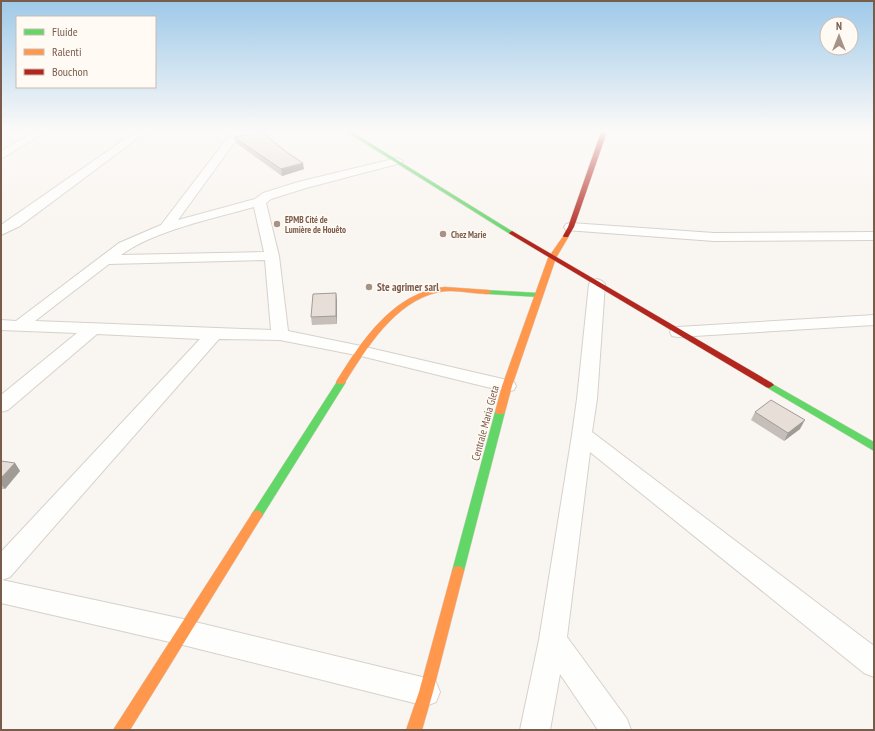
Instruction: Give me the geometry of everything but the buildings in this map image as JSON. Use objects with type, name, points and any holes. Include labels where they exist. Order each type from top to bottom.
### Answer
[{"type":"street","points":[[1,231],[15,223],[93,166]]},
{"type":"street","points":[[166,228],[212,166]]},
{"type":"street","points":[[19,326],[124,246],[166,228],[259,202],[267,196],[302,185],[374,166]]},
{"type":"street","points":[[407,166],[552,258],[874,448]]},
{"type":"street","name":"Centrale Maria Gleta","points":[[414,730],[426,692],[507,386],[552,258],[571,227],[592,166]]},
{"type":"street","points":[[259,202],[272,256],[280,335]]},
{"type":"street","points":[[571,227],[714,237],[874,236]]},
{"type":"street","points":[[104,260],[272,256]]},
{"type":"street","points":[[535,730],[553,640],[582,435],[587,399],[597,284]]},
{"type":"street","points":[[121,730],[361,351],[387,320],[408,304],[432,291],[441,290],[539,295]]},
{"type":"street","points":[[678,332],[874,320]]},
{"type":"street","points":[[1,325],[214,334],[280,335],[361,351],[507,386]]},
{"type":"street","points":[[1,405],[93,329]]},
{"type":"street","points":[[1,569],[214,334]]},
{"type":"street","points":[[582,435],[874,663]]},
{"type":"street","points":[[1,591],[183,632],[426,692]]},
{"type":"street","points":[[553,640],[616,730]]},
{"type":"traffic: fast","points":[[404,166],[512,233]]},
{"type":"traffic: fast","points":[[488,292],[539,295]]},
{"type":"traffic: fast","points":[[257,515],[341,382]]},
{"type":"traffic: fast","points":[[769,385],[874,447]]},
{"type":"traffic: fast","points":[[458,571],[500,412]]},
{"type":"traffic: slow","points":[[500,412],[507,386],[552,258],[566,236]]},
{"type":"traffic: slow","points":[[341,382],[370,339],[381,326],[394,313],[408,303],[423,295],[439,290],[451,289],[488,292]]},
{"type":"traffic: slow","points":[[121,730],[257,515]]},
{"type":"traffic: slow","points":[[414,730],[426,692],[458,571]]},
{"type":"traffic: jam","points":[[566,236],[571,227],[592,166]]},
{"type":"traffic: jam","points":[[512,233],[769,385]]},
{"type":"place","name":"EPMB Cité de Lumière de Houêto","points":[[277,224]]},
{"type":"place","name":"Chez Marie","points":[[443,234]]},
{"type":"place","name":"Ste agrimer sarl","points":[[369,287]]}]
